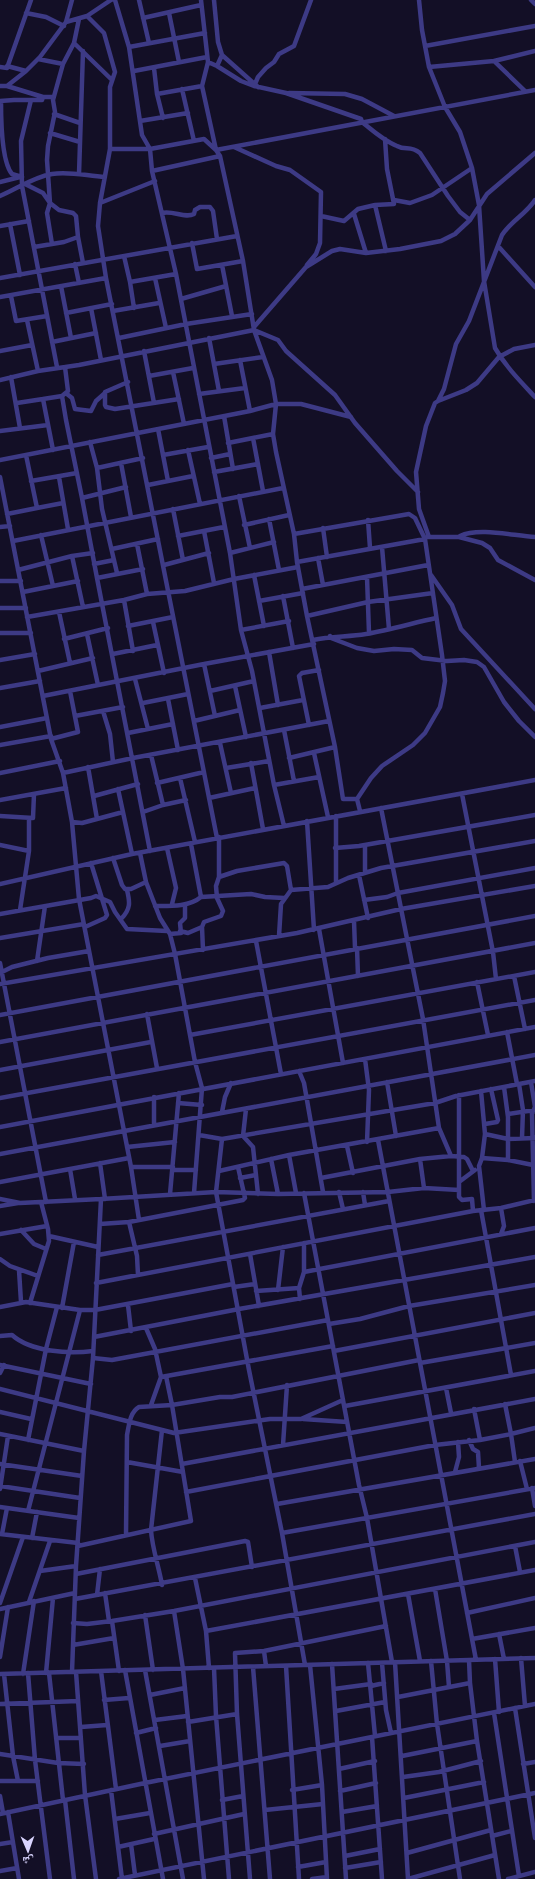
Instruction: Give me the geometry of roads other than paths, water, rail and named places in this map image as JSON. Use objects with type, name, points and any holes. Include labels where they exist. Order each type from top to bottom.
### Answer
[{"type":"street","points":[[0,67],[6,69],[32,0]]},
{"type":"street","points":[[6,86],[26,71],[38,59],[65,24],[72,0]]},
{"type":"street","points":[[26,13],[46,17],[65,24],[87,16],[111,0]]},
{"type":"street","points":[[115,0],[129,46],[134,71],[142,135],[150,149],[152,171],[176,274],[208,446],[230,553],[241,630],[249,656],[274,785],[284,826]]},
{"type":"street","points":[[138,0],[149,43]]},
{"type":"street","points":[[214,0],[218,42],[222,55],[259,88]]},
{"type":"street","points":[[255,84],[258,77],[274,62],[279,54],[294,46],[311,0]]},
{"type":"street","points":[[419,0],[429,67],[445,107],[460,132],[472,168],[480,205],[484,281],[494,343],[499,357],[515,377],[535,397]]},
{"type":"street","points":[[531,0],[535,4]]},
{"type":"street","points":[[143,18],[201,2],[208,60],[202,86],[216,150]]},
{"type":"street","points":[[169,12],[179,62]]},
{"type":"street","points":[[87,16],[101,29],[106,37],[115,72],[109,96],[111,125],[110,149],[100,202],[98,226],[103,260],[154,513],[188,694],[218,838],[219,877],[216,886],[223,913],[221,916],[204,921],[202,928],[203,950]]},
{"type":"street","points":[[52,244],[47,213],[50,203],[48,146],[54,114],[53,97],[63,64],[74,43],[79,19]]},
{"type":"street","points":[[425,46],[535,26]]},
{"type":"street","points":[[129,46],[205,33]]},
{"type":"street","points":[[74,43],[112,80]]},
{"type":"street","points":[[79,174],[83,51]]},
{"type":"street","points":[[429,67],[494,61],[535,51]]},
{"type":"street","points":[[218,66],[222,55]]},
{"type":"street","points":[[38,59],[63,64]]},
{"type":"street","points":[[134,71],[179,62],[208,60],[241,81],[259,88],[286,93],[361,119],[362,122],[399,148],[410,147],[420,153],[460,212],[470,220]]},
{"type":"street","points":[[494,61],[525,91]]},
{"type":"street","points":[[7,66],[26,71]]},
{"type":"street","points":[[154,68],[157,94],[163,118]]},
{"type":"street","points":[[0,86],[6,86],[43,96],[53,97]]},
{"type":"street","points":[[157,94],[182,88],[202,86]]},
{"type":"street","points":[[182,88],[194,141]]},
{"type":"street","points":[[216,150],[535,90]]},
{"type":"street","points":[[286,93],[349,94],[362,99],[394,116]]},
{"type":"street","points":[[21,177],[10,172],[2,148],[0,101],[42,100],[43,96]]},
{"type":"street","points":[[30,100],[21,141],[21,177],[57,367]]},
{"type":"street","points":[[140,121],[188,113]]},
{"type":"street","points":[[54,114],[80,123]]},
{"type":"street","points":[[50,133],[80,142]]},
{"type":"street","points":[[110,149],[150,149],[204,139],[220,156],[243,261],[254,328],[272,380],[276,404],[273,434],[283,488],[294,534],[297,565],[307,616],[314,642],[344,799],[357,799]]},
{"type":"street","points":[[321,216],[344,221],[358,209],[374,204],[394,204],[387,169],[385,139]]},
{"type":"street","points":[[234,147],[276,166],[290,170],[319,190],[322,198],[320,243],[316,254],[254,328]]},
{"type":"street","points":[[306,267],[336,250],[366,253],[441,241],[455,234],[470,220],[487,194],[499,182],[535,153]]},
{"type":"street","points":[[152,171],[220,156]]},
{"type":"street","points":[[394,200],[410,203],[432,195],[472,168]]},
{"type":"street","points":[[0,196],[48,175],[62,173],[105,177]]},
{"type":"street","points":[[0,182],[21,177]]},
{"type":"street","points":[[100,202],[155,181]]},
{"type":"street","points":[[23,185],[43,193],[50,203],[59,210],[73,213],[76,216],[83,263]]},
{"type":"street","points":[[360,811],[357,799],[371,778],[382,766],[413,745],[425,733],[440,708],[445,681],[416,472],[426,426],[433,407],[438,401],[444,388],[456,344],[469,321],[502,235],[509,224],[530,208],[535,200]]},
{"type":"street","points":[[374,204],[386,251]]},
{"type":"street","points":[[162,213],[168,212],[189,216],[194,214],[195,210],[200,207],[210,207],[213,211],[217,239]]},
{"type":"street","points":[[354,214],[366,253]]},
{"type":"street","points":[[0,226],[29,220]]},
{"type":"street","points":[[10,224],[20,275]]},
{"type":"street","points":[[0,278],[237,236]]},
{"type":"street","points":[[34,247],[70,241],[78,237]]},
{"type":"street","points":[[192,243],[197,269],[243,261]]},
{"type":"street","points":[[498,246],[535,287]]},
{"type":"street","points":[[124,256],[134,308]]},
{"type":"street","points":[[75,264],[79,283]]},
{"type":"street","points":[[222,265],[232,316]]},
{"type":"street","points":[[130,282],[176,274]]},
{"type":"street","points":[[0,297],[106,278]]},
{"type":"street","points":[[155,278],[159,303],[166,328]]},
{"type":"street","points":[[61,286],[71,338]]},
{"type":"street","points":[[181,299],[226,286]]},
{"type":"street","points":[[11,296],[14,319],[18,321],[47,316]]},
{"type":"street","points":[[114,311],[159,303]]},
{"type":"street","points":[[66,313],[112,304]]},
{"type":"street","points":[[91,308],[101,360]]},
{"type":"street","points":[[119,338],[186,324],[252,314]]},
{"type":"street","points":[[27,320],[38,371]]},
{"type":"street","points":[[0,380],[57,367],[65,367],[101,360],[254,328],[278,340],[286,351],[335,395],[350,417],[397,471],[418,492]]},
{"type":"street","points":[[52,342],[96,333]]},
{"type":"street","points":[[209,338],[219,391]]},
{"type":"street","points":[[0,351],[32,345]]},
{"type":"street","points":[[438,401],[466,390],[477,383],[499,357],[514,349],[535,345]]},
{"type":"street","points":[[144,351],[154,403]]},
{"type":"street","points":[[214,364],[263,357]]},
{"type":"street","points":[[240,360],[250,411]]},
{"type":"street","points":[[65,367],[68,391],[65,395],[71,446],[108,628],[150,851]]},
{"type":"street","points":[[148,376],[193,368]]},
{"type":"street","points":[[174,372],[184,424]]},
{"type":"street","points":[[11,377],[17,403],[20,428]]},
{"type":"street","points":[[17,403],[65,395],[72,398],[75,409],[91,411],[96,401],[105,394],[128,382]]},
{"type":"street","points":[[199,394],[245,388]]},
{"type":"street","points":[[105,394],[105,405],[110,409],[133,407],[179,399]]},
{"type":"street","points":[[43,399],[53,450]]},
{"type":"street","points":[[0,460],[250,411],[276,404],[307,404],[350,417]]},
{"type":"street","points":[[224,416],[233,469]]},
{"type":"street","points":[[0,431],[48,425]]},
{"type":"street","points":[[158,429],[168,480]]},
{"type":"street","points":[[228,443],[273,434]]},
{"type":"street","points":[[253,438],[264,491]]},
{"type":"street","points":[[90,442],[97,468],[102,509],[117,573]]},
{"type":"street","points":[[163,455],[208,446]]},
{"type":"street","points":[[188,450],[200,504]]},
{"type":"street","points":[[211,458],[230,454]]},
{"type":"street","points":[[26,455],[37,508]]},
{"type":"street","points":[[97,468],[143,458]]},
{"type":"street","points":[[121,463],[131,517]]},
{"type":"street","points":[[214,472],[258,464]]},
{"type":"street","points":[[31,481],[77,473]]},
{"type":"street","points":[[148,485],[193,476]]},
{"type":"street","points":[[0,477],[2,502],[10,526],[51,738],[60,760],[66,788],[72,822],[79,899],[109,1049],[131,1167],[139,1220]]},
{"type":"street","points":[[59,477],[68,529]]},
{"type":"street","points":[[82,498],[126,488]]},
{"type":"street","points":[[12,541],[283,488]]},
{"type":"street","points":[[239,496],[250,548]]},
{"type":"street","points":[[7,514],[63,503]]},
{"type":"street","points":[[173,509],[183,560]]},
{"type":"street","points":[[244,525],[290,514]]},
{"type":"street","points":[[294,534],[368,520],[411,514],[415,518],[426,538]]},
{"type":"street","points":[[269,520],[279,570]]},
{"type":"street","points":[[368,520],[370,548]]},
{"type":"street","points":[[0,527],[10,526]]},
{"type":"street","points":[[178,536],[224,527]]},
{"type":"street","points":[[323,528],[326,557]]},
{"type":"street","points":[[204,531],[214,583]]},
{"type":"street","points":[[28,617],[124,600],[147,594],[169,591],[185,591],[214,583],[279,570],[318,558],[426,538],[459,536],[471,533],[513,534],[535,537]]},
{"type":"street","points":[[41,535],[53,586]]},
{"type":"street","points":[[459,536],[486,545],[498,560],[535,580]]},
{"type":"street","points":[[112,549],[158,539]]},
{"type":"street","points":[[230,553],[274,542]]},
{"type":"street","points":[[138,544],[147,594]]},
{"type":"street","points":[[382,547],[389,629]]},
{"type":"street","points":[[18,570],[72,556],[92,553]]},
{"type":"street","points":[[164,565],[208,553]]},
{"type":"street","points":[[72,556],[83,607]]},
{"type":"street","points":[[318,558],[323,585]]},
{"type":"street","points":[[94,564],[114,560]]},
{"type":"street","points":[[259,601],[323,585],[428,565]]},
{"type":"street","points":[[97,578],[142,569]]},
{"type":"street","points":[[430,573],[452,604],[462,629],[535,710]]},
{"type":"street","points":[[254,575],[264,626]]},
{"type":"street","points":[[367,577],[369,633]]},
{"type":"street","points":[[0,581],[20,581]]},
{"type":"street","points":[[23,592],[78,581]]},
{"type":"street","points":[[307,616],[368,602],[433,593]]},
{"type":"street","points":[[283,596],[293,648]]},
{"type":"street","points":[[124,600],[133,651]]},
{"type":"street","points":[[0,608],[26,608]]},
{"type":"street","points":[[59,612],[70,663]]},
{"type":"street","points":[[128,626],[173,617]]},
{"type":"street","points":[[43,696],[98,684],[118,682],[204,664],[293,648],[330,636],[342,638],[436,618]]},
{"type":"street","points":[[241,630],[289,621]]},
{"type":"street","points":[[153,622],[164,672]]},
{"type":"street","points":[[64,639],[108,628]]},
{"type":"street","points":[[0,633],[31,633]]},
{"type":"street","points":[[87,634],[98,684]]},
{"type":"street","points":[[330,636],[331,638],[357,648],[374,651],[394,649],[412,650],[422,658],[452,661],[469,660],[484,667],[504,702],[519,721],[535,736]]},
{"type":"street","points":[[113,654],[157,645]]},
{"type":"street","points":[[269,652],[278,705]]},
{"type":"street","points":[[0,660],[35,654]]},
{"type":"street","points":[[38,671],[93,658]]},
{"type":"street","points":[[204,664],[215,716]]},
{"type":"street","points":[[309,725],[299,674],[319,670]]},
{"type":"street","points":[[136,678],[148,729]]},
{"type":"street","points":[[210,691],[254,681]]},
{"type":"street","points":[[0,688],[40,682]]},
{"type":"street","points":[[235,686],[246,737]]},
{"type":"street","points":[[0,745],[51,738],[78,732],[70,691]]},
{"type":"street","points":[[143,703],[188,694]]},
{"type":"street","points":[[168,699],[178,750]]},
{"type":"street","points":[[260,708],[303,700]]},
{"type":"street","points":[[75,716],[123,707]]},
{"type":"street","points":[[194,721],[240,710]]},
{"type":"street","points":[[103,711],[110,734],[113,762]]},
{"type":"street","points":[[0,727],[47,718]]},
{"type":"street","points":[[63,773],[133,758],[220,743],[329,721]]},
{"type":"street","points":[[128,733],[173,724]]},
{"type":"street","points":[[284,730],[294,781]]},
{"type":"street","points":[[220,743],[230,793]]},
{"type":"street","points":[[289,758],[335,747]]},
{"type":"street","points":[[314,753],[328,817]]},
{"type":"street","points":[[151,755],[163,805]]},
{"type":"street","points":[[0,773],[60,760]]},
{"type":"street","points":[[226,768],[270,761]]},
{"type":"street","points":[[251,764],[263,830]]},
{"type":"street","points":[[88,767],[97,819]]},
{"type":"street","points":[[157,783],[204,772]]},
{"type":"street","points":[[274,785],[319,777]]},
{"type":"street","points":[[180,778],[186,800],[202,898]]},
{"type":"street","points":[[0,884],[132,854],[535,780]]},
{"type":"street","points":[[94,796],[138,784]]},
{"type":"street","points":[[0,800],[66,788]]},
{"type":"street","points":[[209,798],[255,788]]},
{"type":"street","points":[[118,789],[132,854]]},
{"type":"street","points":[[0,816],[29,819],[34,816],[34,794]]},
{"type":"street","points":[[462,794],[486,925],[493,952],[496,979]]},
{"type":"street","points":[[143,812],[163,805],[186,800]]},
{"type":"street","points":[[381,808],[423,1019],[439,1128],[451,1156]]},
{"type":"street","points":[[72,822],[77,824],[124,812]]},
{"type":"street","points":[[336,848],[365,845],[535,815]]},
{"type":"street","points":[[336,816],[336,883]]},
{"type":"street","points":[[20,910],[29,851],[29,819]]},
{"type":"street","points":[[307,821],[311,888],[316,929],[323,954],[343,1063]]},
{"type":"street","points":[[278,936],[281,904],[291,890],[328,887],[365,872],[381,868],[535,841]]},
{"type":"street","points":[[0,845],[29,851]]},
{"type":"street","points":[[365,845],[365,872]]},
{"type":"street","points":[[167,848],[176,888],[172,904]]},
{"type":"street","points":[[140,853],[146,882],[155,906],[168,932],[175,954],[195,1062],[202,1088],[202,1105],[194,1193]]},
{"type":"street","points":[[113,858],[122,885],[127,890],[129,906],[126,914],[121,919]]},
{"type":"street","points":[[0,938],[84,925],[107,916],[91,863]]},
{"type":"street","points":[[219,877],[237,871],[284,863],[287,866],[291,890]]},
{"type":"street","points":[[364,900],[387,897],[398,893],[535,868]]},
{"type":"street","points":[[359,875],[368,918]]},
{"type":"street","points":[[127,890],[146,882]]},
{"type":"street","points":[[2,984],[92,967],[203,950],[316,929],[368,918],[401,909],[535,886]]},
{"type":"street","points":[[155,906],[172,904],[185,905],[196,902],[202,898],[218,898],[251,894],[265,897],[284,898]]},
{"type":"street","points":[[0,914],[96,896],[102,897],[110,902],[114,912],[121,919],[128,930],[180,933],[180,931],[188,933],[202,928]]},
{"type":"street","points":[[180,931],[180,923],[184,918],[185,905]]},
{"type":"street","points":[[37,961],[45,906]]},
{"type":"street","points":[[0,1015],[323,954],[408,940],[535,916]]},
{"type":"street","points":[[354,921],[358,976]]},
{"type":"street","points":[[256,940],[281,1074]]},
{"type":"street","points":[[0,1042],[266,992],[493,952],[535,943]]},
{"type":"street","points":[[1,972],[12,967],[37,961],[89,951]]},
{"type":"street","points":[[0,964],[2,984],[11,1013],[36,1148],[49,1236],[30,1303]]},
{"type":"street","points":[[190,1035],[535,972]]},
{"type":"street","points":[[514,976],[525,1029]]},
{"type":"street","points":[[477,982],[488,1035]]},
{"type":"street","points":[[0,1098],[483,1008],[535,1000]]},
{"type":"street","points":[[146,1014],[157,1068]]},
{"type":"street","points":[[0,1127],[118,1103],[535,1027]]},
{"type":"street","points":[[507,1032],[523,1112],[522,1138]]},
{"type":"street","points":[[0,1070],[151,1042]]},
{"type":"street","points":[[0,1154],[177,1120],[535,1055]]},
{"type":"street","points":[[365,1059],[369,1085],[366,1136],[367,1142]]},
{"type":"street","points":[[299,1071],[304,1083],[323,1192]]},
{"type":"street","points":[[96,1283],[473,1211],[501,1208],[535,1200],[532,1114],[535,1110],[533,1081],[459,1095],[435,1103],[243,1136],[222,1139],[199,1135]]},
{"type":"street","points":[[387,1082],[396,1136]]},
{"type":"street","points":[[222,1112],[231,1083]]},
{"type":"street","points":[[504,1087],[508,1114],[508,1160]]},
{"type":"street","points":[[485,1124],[498,1121],[491,1089]]},
{"type":"street","points":[[481,1091],[485,1124],[482,1158],[479,1166],[482,1210],[485,1238],[511,1375]]},
{"type":"street","points":[[170,1194],[179,1093]]},
{"type":"street","points":[[459,1095],[458,1126],[460,1199],[472,1199],[473,1211]]},
{"type":"street","points":[[154,1097],[154,1125]]},
{"type":"street","points":[[178,1103],[202,1105]]},
{"type":"street","points":[[246,1108],[243,1136],[253,1147],[258,1194]]},
{"type":"street","points":[[508,1114],[535,1110]]},
{"type":"street","points":[[219,1171],[289,1155],[347,1146],[439,1128]]},
{"type":"street","points":[[485,1134],[508,1138],[534,1138]]},
{"type":"street","points":[[222,1139],[216,1192],[270,1475],[277,1504],[305,1665]]},
{"type":"street","points":[[378,1140],[476,1660]]},
{"type":"street","points":[[127,1147],[175,1142]]},
{"type":"street","points":[[347,1146],[353,1173]]},
{"type":"street","points":[[289,1155],[296,1194]]},
{"type":"street","points":[[321,1178],[420,1159],[451,1156],[460,1156],[467,1160],[474,1170]]},
{"type":"street","points":[[0,1182],[129,1158]]},
{"type":"street","points":[[482,1158],[508,1160],[533,1165]]},
{"type":"street","points":[[271,1159],[278,1194]]},
{"type":"street","points":[[420,1159],[424,1188]]},
{"type":"street","points":[[96,1879],[85,1795],[82,1738],[74,1672],[73,1623],[80,1498],[93,1358],[98,1247],[103,1199],[100,1163]]},
{"type":"street","points":[[459,1182],[479,1166]]},
{"type":"street","points":[[131,1167],[196,1170]]},
{"type":"street","points":[[100,1224],[129,1222],[243,1200],[245,1198],[238,1167]]},
{"type":"street","points":[[70,1169],[75,1199]]},
{"type":"street","points":[[240,1178],[256,1175]]},
{"type":"street","points":[[0,1206],[75,1199],[103,1199],[216,1192],[296,1194],[323,1192],[388,1192],[424,1188],[459,1190]]},
{"type":"street","points":[[339,1192],[342,1209]]},
{"type":"street","points":[[363,1192],[365,1205]]},
{"type":"street","points":[[304,1193],[394,1662],[402,1756],[408,1879],[495,1854]]},
{"type":"street","points":[[0,1199],[20,1203]]},
{"type":"street","points":[[98,1255],[223,1230],[389,1201]]},
{"type":"street","points":[[501,1208],[504,1226],[501,1234]]},
{"type":"street","points":[[129,1222],[135,1248],[138,1275]]},
{"type":"street","points":[[0,1234],[47,1226]]},
{"type":"street","points":[[304,1272],[535,1228]]},
{"type":"street","points":[[21,1230],[34,1244],[46,1249]]},
{"type":"street","points":[[49,1236],[98,1247]]},
{"type":"street","points":[[62,1308],[74,1242]]},
{"type":"street","points":[[300,1299],[299,1288],[304,1272],[304,1243]]},
{"type":"street","points":[[278,1290],[283,1247]]},
{"type":"street","points":[[250,1254],[259,1306]]},
{"type":"street","points":[[94,1337],[239,1309],[324,1296],[535,1257]]},
{"type":"street","points":[[0,1259],[5,1264],[38,1276]]},
{"type":"street","points":[[19,1270],[21,1302]]},
{"type":"street","points":[[0,1307],[21,1302],[80,1310],[95,1310],[234,1286],[255,1284]]},
{"type":"street","points":[[93,1358],[112,1360],[243,1336],[329,1322],[360,1319],[409,1306],[495,1293],[535,1285]]},
{"type":"street","points":[[256,1291],[299,1288]]},
{"type":"street","points":[[128,1305],[131,1331]]},
{"type":"street","points":[[28,1440],[31,1419],[56,1307]]},
{"type":"street","points":[[28,1511],[57,1404],[80,1310]]},
{"type":"street","points":[[161,1377],[248,1361],[535,1314]]},
{"type":"street","points":[[146,1328],[156,1351],[161,1377],[151,1405]]},
{"type":"street","points":[[0,1336],[12,1335],[20,1342],[46,1349],[70,1353],[93,1351]]},
{"type":"street","points":[[126,1535],[129,1422],[135,1409],[151,1405],[172,1405],[220,1397],[232,1397],[287,1385],[535,1342]]},
{"type":"street","points":[[0,1373],[2,1365],[91,1384]]},
{"type":"street","points":[[345,1406],[535,1371]]},
{"type":"street","points":[[8,1508],[1,1534],[78,1545],[191,1521],[189,1500],[186,1492],[166,1376]]},
{"type":"street","points":[[283,1445],[287,1385]]},
{"type":"street","points":[[446,1388],[451,1413]]},
{"type":"street","points":[[0,1389],[177,1433],[260,1420],[284,1418],[347,1422]]},
{"type":"street","points":[[182,1464],[451,1413],[535,1399]]},
{"type":"street","points":[[301,1419],[343,1400]]},
{"type":"street","points":[[505,1404],[518,1462],[531,1488],[535,1506]]},
{"type":"street","points":[[474,1409],[480,1440]]},
{"type":"street","points":[[321,1410],[322,1420]]},
{"type":"street","points":[[0,1412],[31,1419]]},
{"type":"street","points":[[186,1492],[435,1445],[469,1440],[480,1440],[535,1428]]},
{"type":"street","points":[[162,1430],[156,1503],[152,1530],[153,1543],[158,1557],[162,1584]]},
{"type":"street","points":[[0,1434],[84,1451]]},
{"type":"street","points":[[0,1489],[2,1465],[8,1436]]},
{"type":"street","points":[[469,1440],[473,1449],[478,1452],[479,1468]]},
{"type":"street","points":[[455,1472],[459,1457],[458,1442]]},
{"type":"street","points":[[277,1504],[441,1474],[535,1459]]},
{"type":"street","points":[[127,1462],[183,1472]]},
{"type":"street","points":[[2,1465],[82,1476]]},
{"type":"street","points":[[0,1486],[80,1498]]},
{"type":"street","points":[[282,1533],[531,1488]]},
{"type":"street","points":[[0,1507],[79,1518]]},
{"type":"street","points":[[32,1538],[36,1512]]},
{"type":"street","points":[[75,1600],[97,1594],[195,1578],[535,1514]]},
{"type":"street","points":[[0,1603],[23,1537]]},
{"type":"street","points":[[50,1541],[32,1602],[26,1674],[40,1805],[50,1879]]},
{"type":"street","points":[[76,1574],[247,1541],[252,1567]]},
{"type":"street","points":[[73,1623],[87,1624],[174,1611],[535,1542]]},
{"type":"street","points":[[515,1546],[520,1572]]},
{"type":"street","points":[[40,1571],[76,1566]]},
{"type":"street","points":[[97,1594],[100,1569]]},
{"type":"street","points":[[206,1631],[535,1570]]},
{"type":"street","points":[[195,1578],[212,1668],[221,1768],[223,1820],[229,1879]]},
{"type":"street","points":[[435,1589],[448,1661],[449,1687]]},
{"type":"street","points":[[0,1609],[75,1593]]},
{"type":"street","points":[[105,1593],[119,1671]]},
{"type":"street","points":[[408,1594],[420,1661]]},
{"type":"street","points":[[53,1598],[48,1673],[58,1763],[74,1879]]},
{"type":"street","points":[[467,1613],[535,1598]]},
{"type":"street","points":[[0,1657],[8,1608]]},
{"type":"street","points":[[174,1611],[183,1669],[204,1879]]},
{"type":"street","points":[[145,1615],[153,1670]]},
{"type":"street","points":[[250,1879],[237,1714],[234,1667],[235,1653],[264,1651],[386,1626]]},
{"type":"street","points":[[472,1639],[535,1628]]},
{"type":"street","points":[[499,1634],[504,1659]]},
{"type":"street","points":[[73,1645],[114,1638]]},
{"type":"street","points":[[264,1651],[266,1666]]},
{"type":"street","points":[[521,1658],[524,1706]]},
{"type":"street","points":[[18,1781],[13,1756],[2,1674],[535,1658]]},
{"type":"street","points":[[495,1659],[497,1712],[511,1831],[519,1876]]},
{"type":"street","points":[[469,1660],[473,1717],[499,1879]]},
{"type":"street","points":[[431,1661],[437,1724],[460,1879]]},
{"type":"street","points":[[368,1663],[371,1685],[374,1761],[382,1879]]},
{"type":"street","points":[[382,1663],[385,1702],[391,1733]]},
{"type":"street","points":[[332,1664],[346,1879]]},
{"type":"street","points":[[310,1665],[316,1733],[319,1747],[326,1836],[327,1878],[312,1879]]},
{"type":"street","points":[[253,1666],[262,1759],[270,1879]]},
{"type":"street","points":[[286,1666],[292,1790],[299,1879]]},
{"type":"street","points":[[125,1670],[163,1879]]},
{"type":"street","points":[[145,1670],[183,1879]]},
{"type":"street","points":[[101,1671],[121,1879],[343,1832],[405,1821],[535,1794]]},
{"type":"street","points":[[334,1689],[384,1683]]},
{"type":"street","points":[[398,1697],[470,1683]]},
{"type":"street","points":[[150,1695],[185,1688]]},
{"type":"street","points":[[104,1700],[130,1698]]},
{"type":"street","points":[[0,1704],[78,1700]]},
{"type":"street","points":[[336,1711],[385,1702]]},
{"type":"street","points":[[4,1813],[145,1782],[535,1705]]},
{"type":"street","points":[[515,1708],[535,1838]]},
{"type":"street","points":[[188,1722],[216,1716],[237,1714]]},
{"type":"street","points":[[155,1720],[187,1716]]},
{"type":"street","points":[[80,1727],[107,1725]]},
{"type":"street","points":[[136,1733],[156,1728]]},
{"type":"street","points":[[56,1738],[82,1738]]},
{"type":"street","points":[[160,1746],[190,1741]]},
{"type":"street","points":[[402,1756],[477,1741]]},
{"type":"street","points":[[0,1754],[58,1763],[84,1764]]},
{"type":"street","points":[[340,1769],[374,1761]]},
{"type":"street","points":[[403,1777],[444,1771],[481,1761]]},
{"type":"street","points":[[523,1764],[535,1762]]},
{"type":"street","points":[[0,1781],[38,1781]]},
{"type":"street","points":[[404,1798],[484,1782]]},
{"type":"street","points":[[340,1790],[376,1783]]},
{"type":"street","points":[[292,1790],[322,1785]]},
{"type":"street","points":[[0,1796],[13,1842],[19,1879]]},
{"type":"street","points":[[222,1800],[243,1796]]},
{"type":"street","points":[[265,1810],[323,1804]]},
{"type":"street","points":[[342,1812],[378,1806]]},
{"type":"street","points":[[115,1819],[150,1813]]},
{"type":"street","points":[[118,1846],[131,1844],[174,1830],[244,1814]]},
{"type":"street","points":[[407,1853],[491,1830]]},
{"type":"street","points":[[492,1836],[511,1831]]},
{"type":"street","points":[[0,1844],[13,1842]]},
{"type":"street","points":[[131,1844],[139,1876]]},
{"type":"street","points":[[345,1856],[380,1849]]},
{"type":"street","points":[[298,1867],[326,1862]]},
{"type":"street","points":[[345,1868],[381,1862]]},
{"type":"street","points":[[0,1871],[18,1868]]},
{"type":"street","points":[[508,1879],[519,1876],[527,1877],[535,1872]]}]
